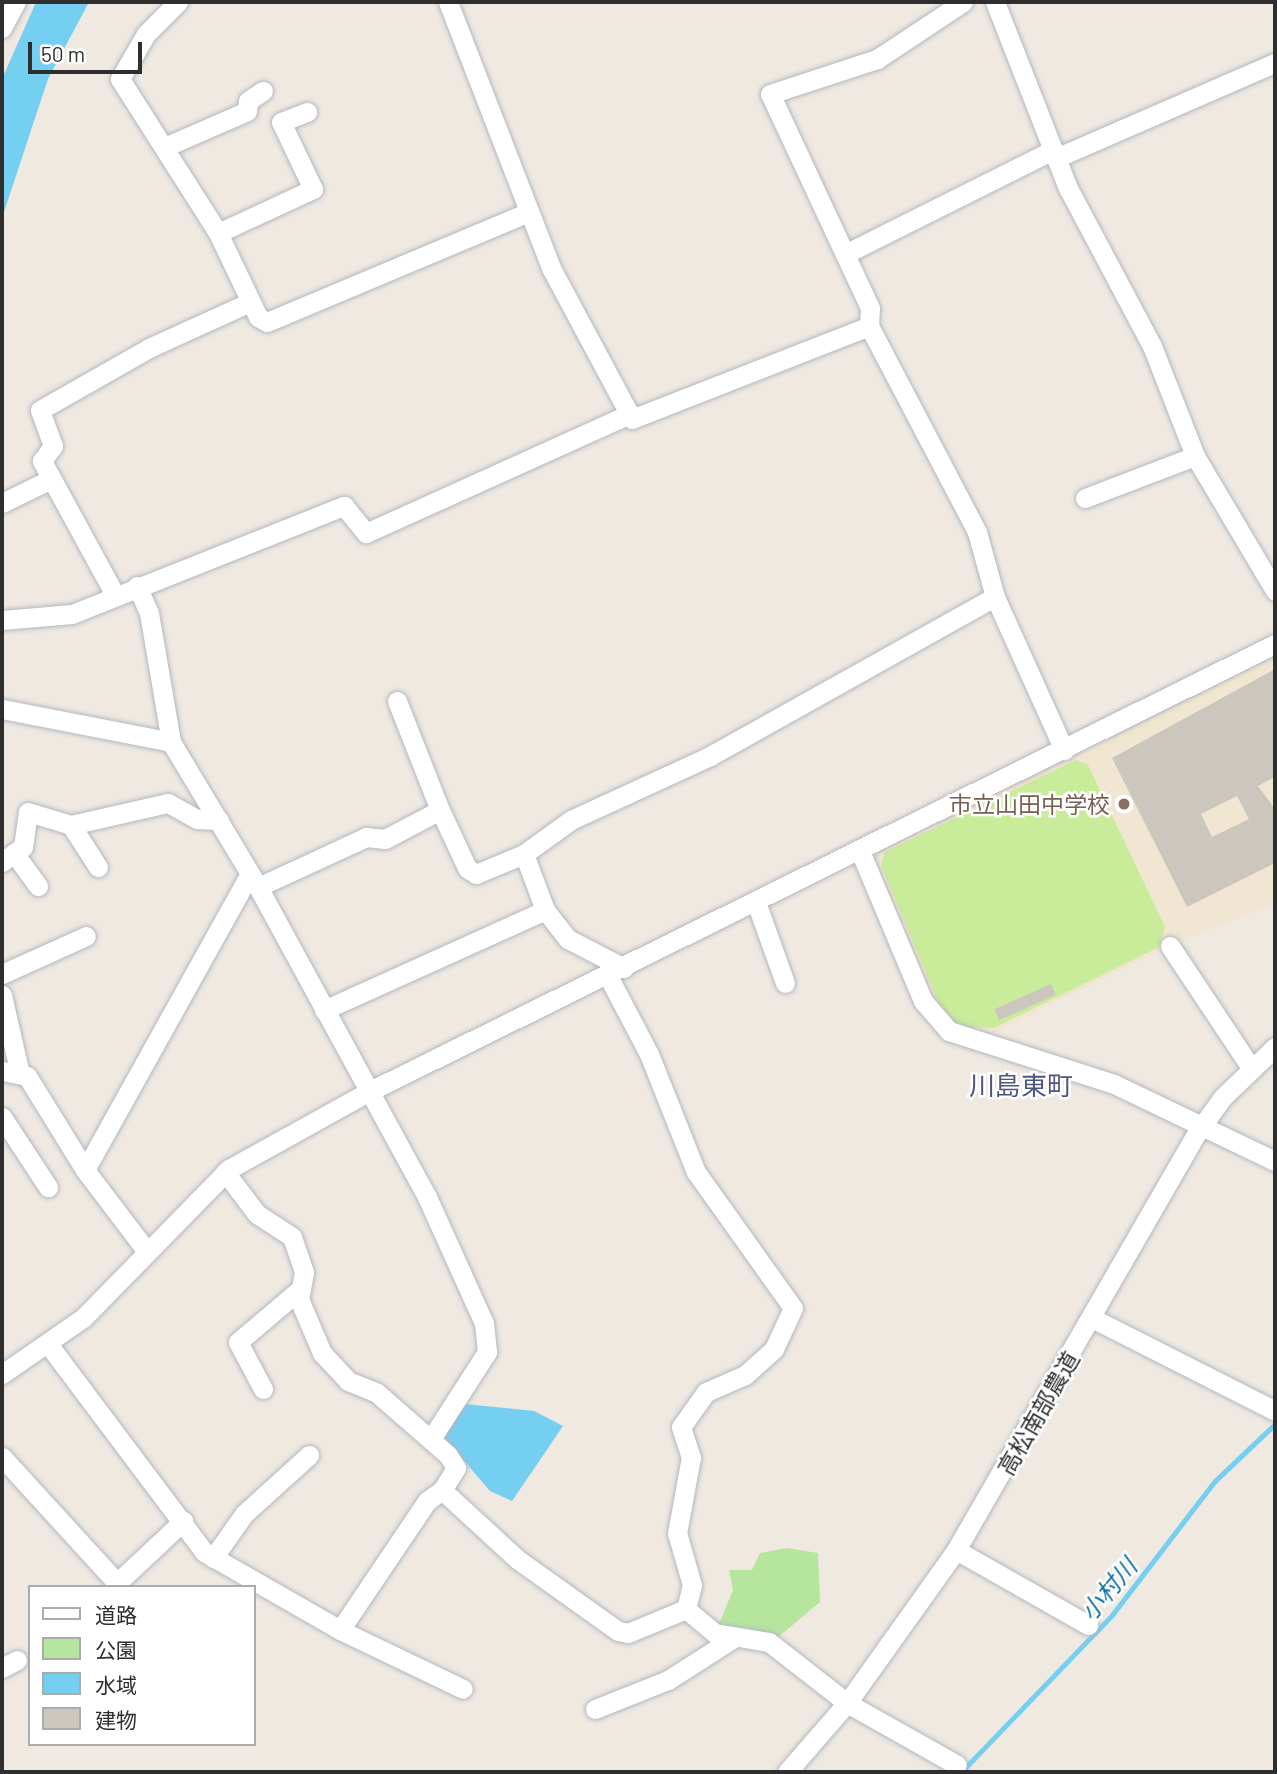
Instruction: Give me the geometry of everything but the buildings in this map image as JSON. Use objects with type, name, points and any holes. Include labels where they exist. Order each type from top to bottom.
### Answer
[{"type":"street","points":[[2,28],[16,2]]},
{"type":"street","points":[[178,2],[146,34],[120,79],[167,146],[218,233],[250,302],[267,322],[529,212]]},
{"type":"street","points":[[448,2],[551,268],[630,414]]},
{"type":"street","points":[[963,2],[877,58],[770,94],[870,308],[869,326],[977,532],[995,597],[1064,750]]},
{"type":"street","points":[[995,2],[1054,154],[1152,346],[1195,456],[1275,591]]},
{"type":"street","points":[[845,254],[1054,154],[1275,63]]},
{"type":"street","points":[[167,146],[247,111],[248,101],[263,91]]},
{"type":"street","points":[[218,233],[313,189],[281,122],[307,112]]},
{"type":"street","points":[[115,595],[42,461],[53,446],[40,410],[149,348],[250,302]]},
{"type":"street","points":[[2,620],[72,614],[344,506],[366,533],[630,414],[648,417],[691,394],[869,326]]},
{"type":"street","points":[[1085,498],[1195,456]]},
{"type":"street","points":[[2,503],[51,479]]},
{"type":"street","points":[[137,586],[149,614],[171,742],[254,880],[427,1197],[484,1323],[487,1352],[431,1439]]},
{"type":"street","points":[[397,701],[440,810],[467,868],[476,874],[524,854],[571,820],[710,756],[995,597]]},
{"type":"street","points":[[2,1374],[83,1318],[145,1249],[225,1172],[368,1093],[1275,644]]},
{"type":"street","points":[[2,709],[171,742]]},
{"type":"street","points":[[38,886],[8,858],[23,846],[28,812],[71,825],[168,803],[197,820],[219,820]]},
{"type":"street","points":[[85,1170],[254,880],[366,837],[385,839],[440,810]]},
{"type":"street","points":[[71,825],[98,867]]},
{"type":"street","points":[[860,851],[923,1001],[948,1031],[1114,1084],[1275,1161]]},
{"type":"street","points":[[524,854],[545,910],[568,939],[616,972],[696,1172],[793,1308],[774,1349],[745,1375],[706,1392],[681,1427],[691,1457],[677,1533],[692,1585],[686,1609]]},
{"type":"street","points":[[756,902],[785,983]]},
{"type":"street","points":[[324,1010],[545,910]]},
{"type":"street","points":[[2,974],[86,936]]},
{"type":"street","points":[[1170,946],[1251,1068]]},
{"type":"street","points":[[2,995],[11,1071],[145,1249]]},
{"type":"street","name":"高松南部農道","points":[[787,1772],[846,1703],[956,1550],[1201,1127],[1251,1068],[1275,1047]]},
{"type":"street","points":[[2,1117],[9,1143],[47,1187]]},
{"type":"street","points":[[225,1172],[257,1214],[292,1237],[304,1272],[299,1290],[306,1323],[338,1373],[377,1393],[431,1439],[456,1468],[442,1490],[426,1501],[341,1630]]},
{"type":"street","points":[[263,1389],[238,1342],[299,1290]]},
{"type":"street","points":[[1092,1318],[1275,1411]]},
{"type":"street","points":[[48,1344],[213,1558],[341,1630],[463,1689]]},
{"type":"street","points":[[213,1558],[244,1514],[309,1455]]},
{"type":"street","points":[[2,1457],[117,1583],[183,1521]]},
{"type":"street","points":[[442,1490],[517,1559],[618,1631],[628,1633],[686,1609]]},
{"type":"street","points":[[956,1550],[1088,1625]]},
{"type":"street","points":[[686,1609],[732,1639],[769,1642],[846,1703],[957,1765]]},
{"type":"street","points":[[595,1709],[668,1680],[732,1639]]},
{"type":"shaded area","name":"市立山田中学校","points":[[1275,649],[1275,904],[1180,941],[994,1033],[974,1036],[938,1016],[873,862],[875,853],[1076,752],[1098,748],[1101,739]]},
{"type":"green space","points":[[1076,760],[1088,765],[1165,927],[1159,947],[994,1028],[959,1027],[942,1011],[881,865],[885,852]]},
{"type":"green space","points":[[787,1548],[818,1553],[820,1602],[776,1639],[719,1624],[733,1590],[729,1570],[752,1570],[760,1553]]},
{"type":"water","points":[[36,2],[89,2],[48,79],[2,218],[2,79]]},
{"type":"water","points":[[465,1404],[534,1411],[563,1426],[512,1501],[490,1491],[442,1435]]},
{"type":"waterway","name":"小村川","points":[[964,1769],[1112,1615],[1215,1481],[1275,1424]]},
{"type":"place","name":"市立山田中学校","points":[[1124,804]]},
{"type":"district","name":"川島東町","points":[[1021,1085]]}]
